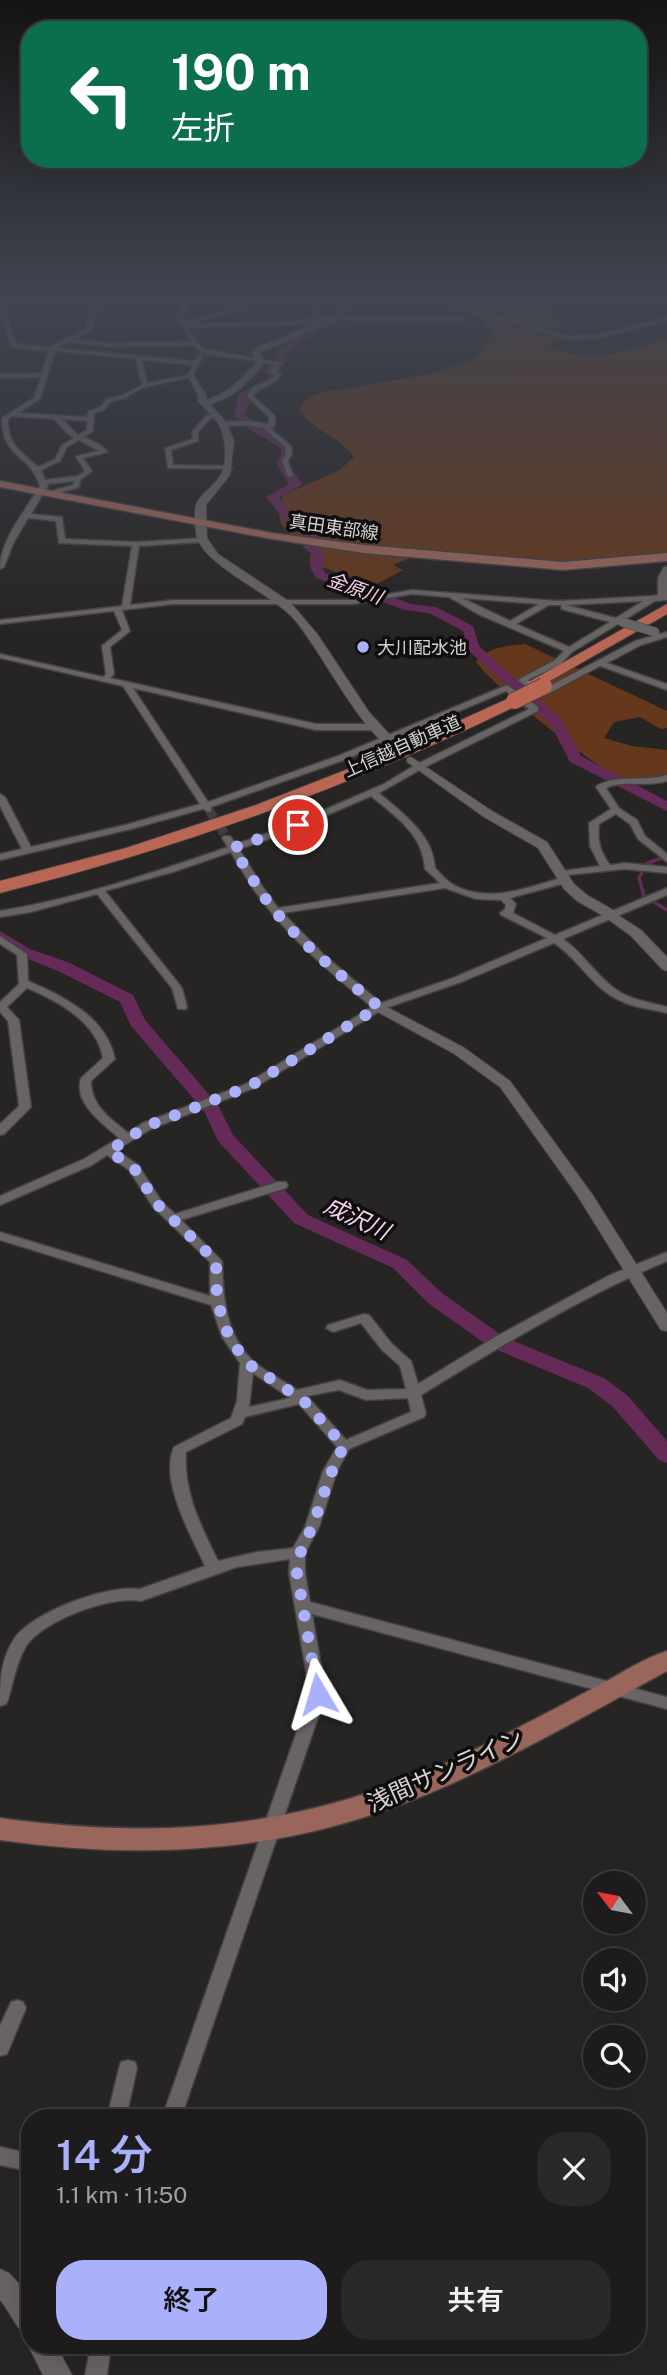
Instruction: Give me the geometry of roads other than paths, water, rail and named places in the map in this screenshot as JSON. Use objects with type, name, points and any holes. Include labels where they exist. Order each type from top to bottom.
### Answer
[{"type":"highway","name":"上信越自動車道","points":[[539,685],[663,600]]},
{"type":"highway","name":"上信越自動車道","points":[[0,887],[118,856],[263,811],[391,760],[667,616]]},
{"type":"highway","name":"上信越自動車道","points":[[0,880],[150,840],[267,802],[404,747],[511,699]]},
{"type":"main road","name":"真田東部線","points":[[0,484],[46,489],[202,523],[364,549],[582,566],[667,558]]},
{"type":"main road","points":[[610,914],[636,933],[667,966]]},
{"type":"main road","name":"浅間サンライン","points":[[0,1829],[89,1841],[201,1840],[272,1829],[365,1807],[438,1779],[667,1660]]},
{"type":"street","points":[[19,410],[5,418],[1,425],[10,450],[38,469],[46,489]]},
{"type":"street","points":[[38,469],[58,460],[64,446],[90,431],[89,413],[98,410]]},
{"type":"street","points":[[210,410],[222,424],[230,441],[229,468],[201,505],[202,540],[214,554],[287,604],[336,669],[374,727],[390,743]]},
{"type":"street","points":[[265,410],[272,416],[272,425],[268,427]]},
{"type":"street","points":[[0,411],[10,415],[90,419]]},
{"type":"street","points":[[215,416],[208,417],[195,432],[196,440],[167,449],[170,467],[229,468]]},
{"type":"street","points":[[0,567],[9,544],[46,489],[89,471],[79,457],[105,452],[91,441],[66,432],[57,418]]},
{"type":"street","points":[[222,424],[247,423],[268,427],[288,446],[289,454],[285,461],[290,475]]},
{"type":"street","points":[[58,460],[65,466]]},
{"type":"street","points":[[46,489],[77,486],[74,476]]},
{"type":"street","points":[[27,516],[59,519],[62,541],[136,544],[202,540]]},
{"type":"street","points":[[104,680],[110,674],[106,646],[126,631],[121,609],[136,544]]},
{"type":"street","points":[[663,600],[662,578],[667,569]]},
{"type":"street","points":[[0,622],[195,601],[353,603],[412,592],[551,602],[663,600]]},
{"type":"street","points":[[451,595],[569,650]]},
{"type":"street","points":[[663,600],[569,650],[558,662],[522,680],[541,694],[638,643],[667,635]]},
{"type":"street","points":[[511,624],[551,602],[667,635]]},
{"type":"street","points":[[0,656],[316,727],[374,727]]},
{"type":"street","points":[[598,663],[667,687]]},
{"type":"street","points":[[127,686],[207,807]]},
{"type":"street","points":[[0,857],[207,807],[390,743],[508,688],[535,709],[415,763],[373,793],[233,848],[99,890],[0,914]]},
{"type":"street","points":[[415,763],[488,814],[543,845],[582,898],[610,914]]},
{"type":"street","points":[[667,778],[601,785],[616,810],[635,822],[641,837],[667,859]]},
{"type":"street","points":[[373,793],[411,825],[429,853],[430,869],[447,885],[476,897],[504,897],[564,877],[606,867],[667,870]]},
{"type":"street","points":[[0,797],[28,851]]},
{"type":"street","points":[[606,867],[592,845],[593,828],[594,823],[616,810]]},
{"type":"street","points":[[227,838],[276,911],[316,954],[379,1007],[458,1050],[505,1084],[584,1194],[667,1326]]},
{"type":"street","points":[[276,911],[447,885]]},
{"type":"street","points":[[99,890],[177,988],[182,1007]]},
{"type":"street","points":[[0,1201],[109,1151],[147,1126],[250,1086],[379,1007],[457,980],[667,891]]},
{"type":"street","points":[[504,897],[511,903],[510,911],[505,913],[534,931],[557,939],[578,954],[594,974],[620,996],[667,1010]]},
{"type":"street","points":[[0,939],[22,954],[23,983],[51,995],[93,1027],[108,1049],[108,1059],[85,1080],[84,1092],[93,1108],[127,1138]]},
{"type":"street","points":[[0,1131],[25,1107],[1,1007],[25,984]]},
{"type":"street","points":[[109,1151],[134,1168],[157,1204],[216,1261],[217,1301],[229,1337],[247,1363],[299,1397],[344,1446]]},
{"type":"street","points":[[173,1219],[277,1186]]},
{"type":"street","points":[[0,1236],[217,1301]]},
{"type":"street","points":[[239,1414],[295,1401],[302,1393],[340,1385],[366,1395],[414,1393],[502,1339],[615,1278],[667,1256]]},
{"type":"street","points":[[174,2109],[318,1694],[302,1606],[298,1553],[312,1527],[330,1471],[344,1446],[419,1414],[405,1364],[387,1347],[364,1318],[334,1328]]},
{"type":"street","points":[[213,1567],[186,1507],[176,1465],[179,1450],[237,1420],[244,1401],[247,1363]]},
{"type":"street","points":[[0,1700],[15,1652],[26,1634],[85,1604],[112,1595],[136,1592],[141,1595],[213,1567],[267,1554],[298,1553]]},
{"type":"street","points":[[302,1606],[667,1703]]},
{"type":"street","points":[[0,2048],[16,2008]]},
{"type":"street","points":[[118,2109],[128,2068]]},
{"type":"street","points":[[0,2156],[21,2160]]},
{"type":"street","points":[[0,2282],[21,2306]]},
{"type":"street","points":[[46,2354],[58,2375]]},
{"type":"street","points":[[96,2375],[100,2354]]},
{"type":"waterway","name":"金原川","points":[[240,410],[239,416],[250,426],[285,446],[287,454],[281,463],[289,478],[297,484],[272,497],[291,521],[309,532],[309,547],[318,553],[316,567],[320,575],[409,607],[432,610],[469,629],[473,647],[557,723],[575,759],[667,807]]},
{"type":"waterway","points":[[667,856],[646,864],[639,878],[644,896],[667,910]]},
{"type":"waterway","name":"成沢川","points":[[0,936],[24,952],[64,967],[127,999],[137,1022],[212,1109],[225,1137],[301,1219],[400,1264],[435,1298],[497,1342],[596,1383],[620,1401],[667,1455]]},
{"type":"tunnel","points":[[209,810],[220,827]]},
{"type":"tunnel","points":[[219,825],[227,838]]},
{"type":"place","name":"大川配水池","points":[[363,647]]}]
